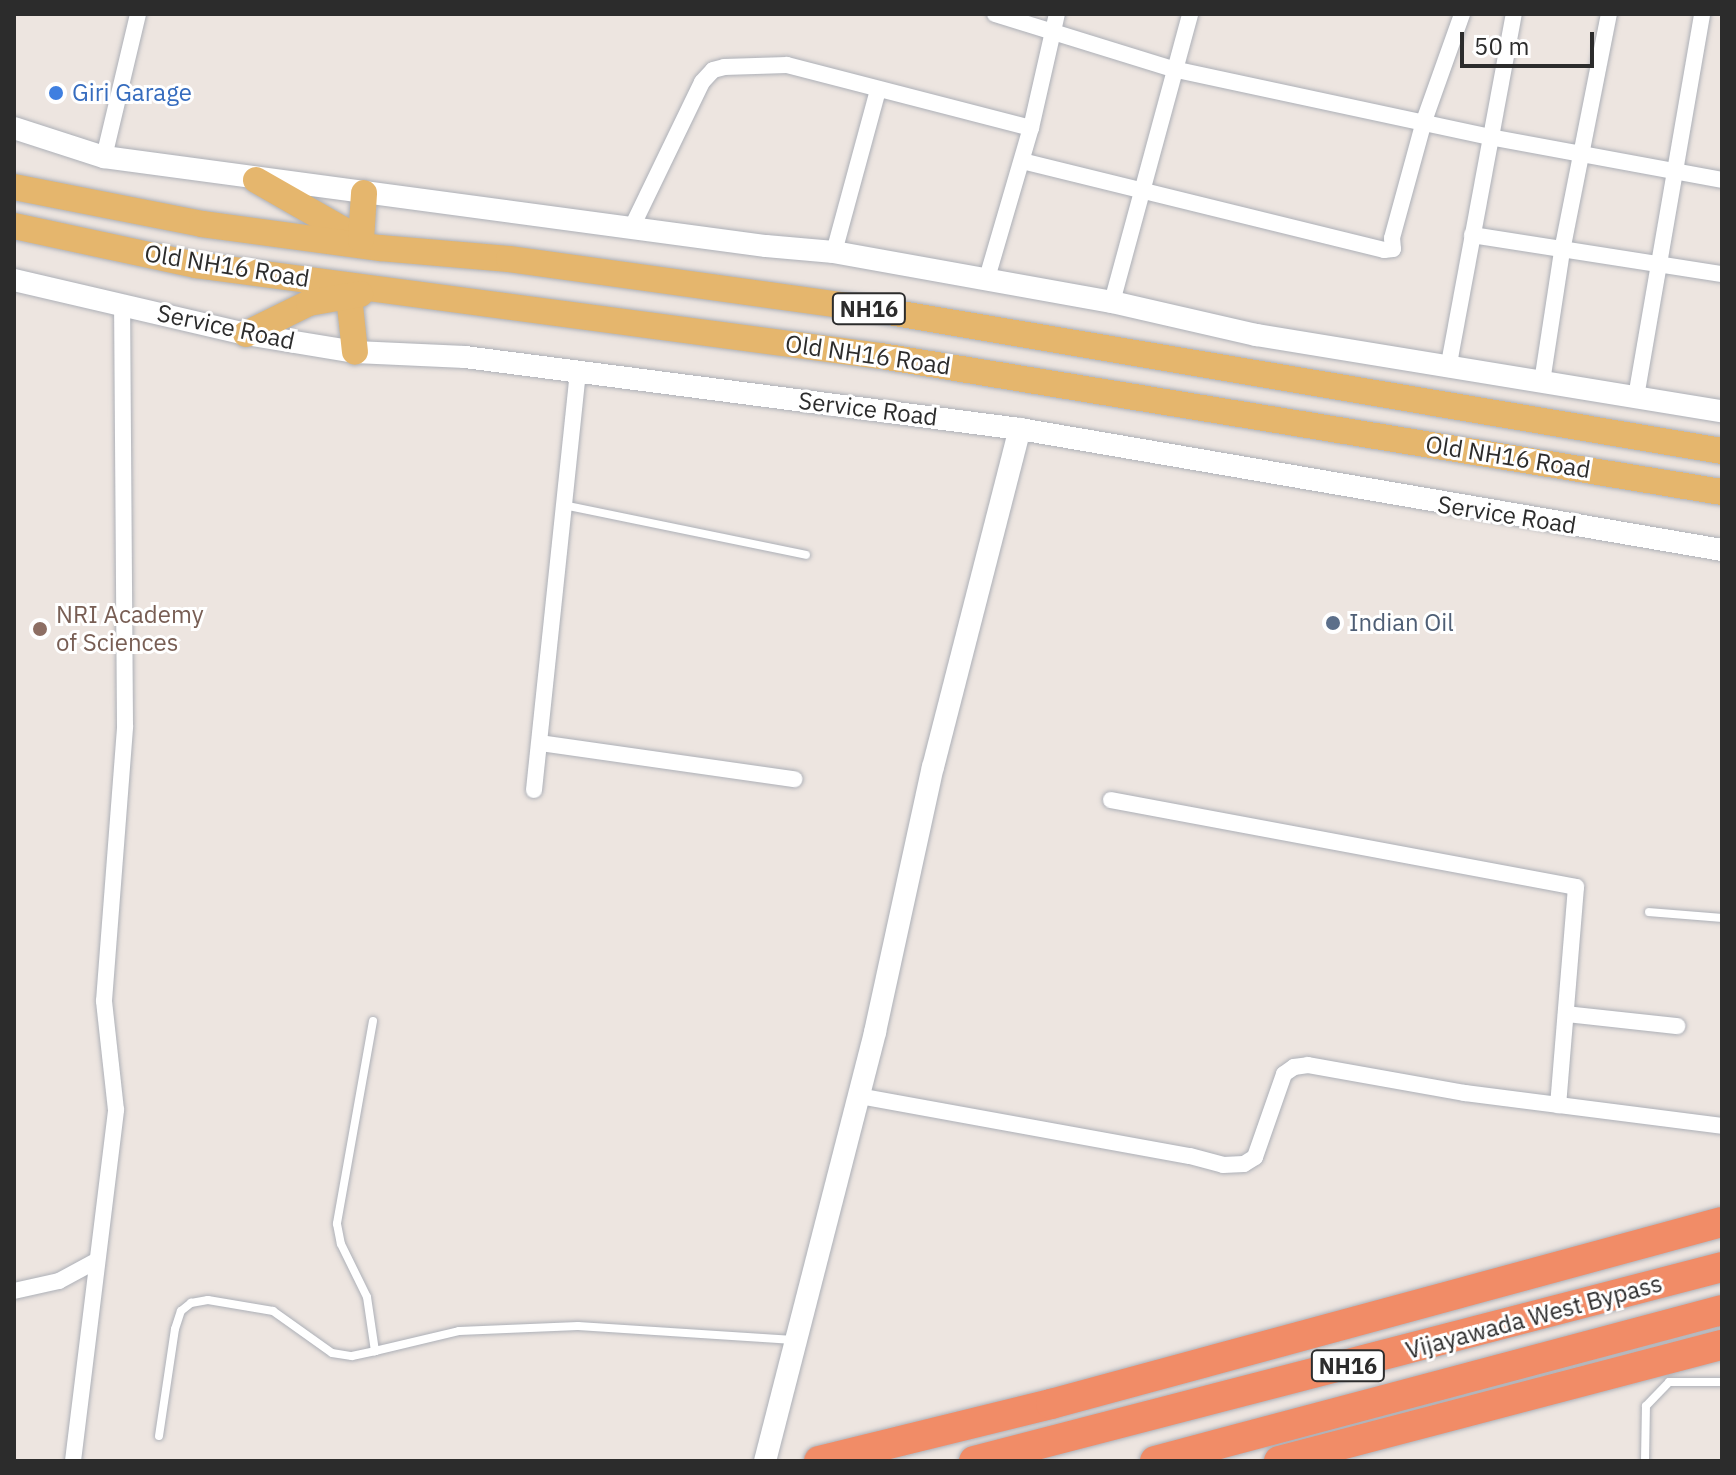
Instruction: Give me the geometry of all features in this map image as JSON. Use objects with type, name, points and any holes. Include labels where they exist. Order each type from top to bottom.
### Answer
[{"type":"highway","points":[[819,1461],[1051,1404],[1722,1222]]},
{"type":"highway","name":"Vijayawada West Bypass","points":[[974,1461],[1722,1267]]},
{"type":"highway","name":"Vijayawada West Bypass","points":[[1155,1461],[1722,1310]]},
{"type":"highway","points":[[1279,1461],[1722,1345]]},
{"type":"main road","points":[[256,180],[370,244]]},
{"type":"main road","name":"Old NH16 Road","points":[[14,187],[202,224],[509,259],[871,309],[1722,451]]},
{"type":"main road","points":[[364,193],[370,244]]},
{"type":"main road","name":"Old NH16 Road","points":[[14,226],[196,265],[881,356],[1722,492]]},
{"type":"main road","points":[[246,334],[309,303],[388,290]]},
{"type":"main road","points":[[349,296],[355,352]]},
{"type":"street","points":[[104,157],[138,14]]},
{"type":"street","points":[[995,14],[1173,69],[1490,137],[1722,180]]},
{"type":"street","points":[[987,278],[1031,128],[1050,33],[1057,14]]},
{"type":"street","points":[[1112,302],[1190,14]]},
{"type":"street","points":[[1022,161],[1384,250],[1393,249],[1392,238],[1424,121],[1462,14]]},
{"type":"street","points":[[1448,369],[1514,14]]},
{"type":"street","points":[[1542,382],[1562,251],[1609,14]]},
{"type":"street","points":[[1636,397],[1702,14]]},
{"type":"street","points":[[631,229],[702,82],[713,70],[774,62],[1031,128]]},
{"type":"street","points":[[834,252],[878,90]]},
{"type":"street","points":[[14,128],[104,157],[631,229],[834,252],[1112,302],[1256,335],[1448,369],[1722,411]]},
{"type":"street","points":[[1472,235],[1722,274]]},
{"type":"street","name":"Service Road","points":[[14,280],[246,334],[355,352],[465,357],[578,370],[1020,429],[1722,550]]},
{"type":"street","points":[[73,1461],[116,1110],[104,1001],[125,726],[122,305]]},
{"type":"street","points":[[534,790],[578,370]]},
{"type":"street","points":[[765,1461],[859,1096],[933,767],[1020,429]]},
{"type":"street","points":[[540,743],[794,779]]},
{"type":"street","points":[[1111,800],[1576,887],[1558,1105]]},
{"type":"street","points":[[1566,1014],[1677,1026]]},
{"type":"street","points":[[859,1096],[1190,1156],[1223,1165],[1244,1164],[1255,1157],[1284,1074],[1294,1067],[1308,1065],[1465,1093],[1722,1126]]},
{"type":"street","points":[[14,1291],[59,1281],[96,1261]]},
{"type":"lane","points":[[562,505],[806,555]]},
{"type":"lane","points":[[1649,912],[1722,918]]},
{"type":"lane","points":[[373,1021],[337,1224],[341,1244],[367,1297],[375,1351]]},
{"type":"lane","points":[[159,1436],[175,1329],[181,1311],[191,1303],[208,1300],[273,1311],[332,1353],[352,1356],[459,1331],[578,1326],[794,1340]]},
{"type":"lane","points":[[1645,1461],[1646,1406],[1661,1390],[1669,1382],[1722,1382]]},
{"type":"place","name":"Giri Garage","points":[[56,93]]},
{"type":"place","name":"Indian Oil","points":[[1333,623]]},
{"type":"place","name":"NRI Academy of Sciences","points":[[40,629]]}]
